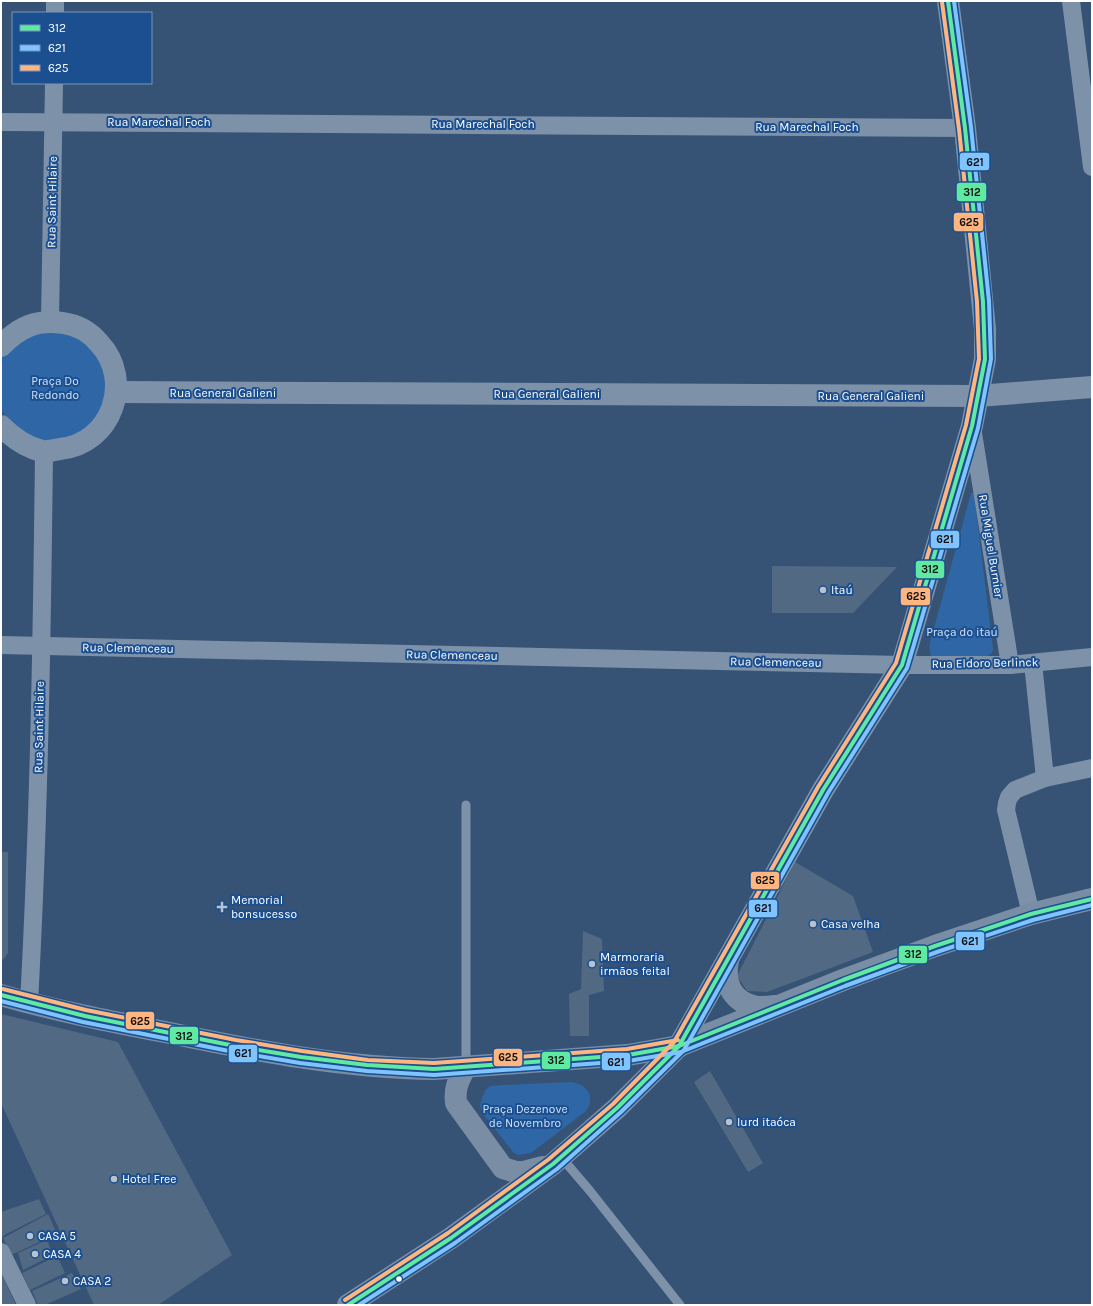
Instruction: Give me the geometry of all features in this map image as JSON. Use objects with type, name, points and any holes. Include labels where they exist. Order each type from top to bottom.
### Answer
[{"type":"main road","points":[[1,995],[89,1017],[201,1040],[315,1059],[402,1068],[434,1069],[628,1055],[680,1046],[778,1006],[935,946],[1031,914],[1092,899]]},
{"type":"main road","points":[[728,960],[726,978],[734,994],[740,1000],[754,1007],[778,1006]]},
{"type":"main road","points":[[348,1305],[451,1238],[557,1160],[617,1108],[680,1046]]},
{"type":"main road","points":[[466,1066],[457,1083],[455,1092],[456,1103],[503,1168],[516,1172],[524,1172],[557,1160]]},
{"type":"street","points":[[55,1],[55,12]]},
{"type":"street","points":[[680,1046],[823,790],[902,665],[972,426],[985,359],[985,329],[965,128],[948,1]]},
{"type":"street","points":[[1071,1],[1092,167]]},
{"type":"street","name":"Rua Saint Hilaire","points":[[50,321],[54,84]]},
{"type":"street","name":"Rua Marechal Foch","points":[[1,122],[53,121],[965,128]]},
{"type":"street","points":[[1,346],[11,335],[30,325],[50,321],[72,324],[91,334],[106,350],[115,370],[117,392],[112,411],[101,428],[86,441],[68,448],[44,451],[30,447],[13,438],[1,426]]},
{"type":"street","points":[[978,396],[1092,387]]},
{"type":"street","name":"Rua General Galieni","points":[[117,392],[978,396]]},
{"type":"street","name":"Rua Miguel Burnier","points":[[972,426],[1010,665]]},
{"type":"street","name":"Rua Saint Hilaire","points":[[29,1003],[36,880],[44,451]]},
{"type":"street","name":"Rua Clemenceau","points":[[1,645],[902,665]]},
{"type":"street","name":"Rua Eldoro Berlinck","points":[[902,665],[1010,665],[1092,657]]},
{"type":"street","points":[[1033,663],[1045,778]]},
{"type":"street","points":[[1031,914],[1006,810],[1009,797],[1015,790],[1045,778],[1092,768]]},
{"type":"street","points":[[1,1252],[27,1305]]},
{"type":"lane","points":[[466,805],[466,1066]]},
{"type":"lane","points":[[557,1160],[590,1192],[680,1305]]},
{"type":"green space","name":"Praça Do Redondo","points":[[62,331],[80,338],[94,349],[110,384],[101,419],[61,444],[24,437],[9,422],[1,409],[1,358],[12,343],[27,335]]},
{"type":"green space","name":"Praça do itaú","points":[[971,493],[974,493],[993,649],[992,653],[986,657],[931,656],[929,646]]},
{"type":"green space","name":"Praça Dezenove de Novembro","points":[[571,1082],[582,1085],[588,1092],[590,1096],[589,1106],[586,1111],[531,1153],[518,1155],[513,1152],[483,1114],[480,1106],[485,1091],[490,1086]]},
{"type":"building","name":"Itaú","points":[[772,566],[897,567],[853,613],[772,613]]},
{"type":"building","points":[[1,852],[8,852],[8,953],[4,959],[1,960]]},
{"type":"building","name":"Casa velha","points":[[795,862],[853,896],[873,952],[767,992],[747,991],[737,976]]},
{"type":"building","name":"Marmoraria irmãos feital","points":[[583,931],[602,939],[604,991],[589,995],[589,1036],[570,1036],[569,994],[581,989]]},
{"type":"building","name":"Hotel Free","points":[[1,1014],[118,1042],[232,1255],[158,1305],[94,1305],[1,1103]]},
{"type":"building","name":"Iurd itaóca","points":[[710,1071],[763,1163],[748,1172],[694,1082]]},
{"type":"building","points":[[39,1199],[46,1214],[1,1238],[1,1212]]},
{"type":"building","name":"CASA 5","points":[[48,1214],[57,1234],[11,1255],[3,1238]]},
{"type":"building","name":"CASA 4","points":[[47,1240],[53,1255],[23,1270],[18,1253]]},
{"type":"building","points":[[57,1256],[65,1273],[30,1290],[22,1273]]},
{"type":"building","name":"CASA 2","points":[[72,1273],[81,1289],[45,1305],[38,1305],[32,1291]]},
{"type":"building","points":[[2,1275],[16,1305],[1,1305]]},
{"type":"transit line","name":"312","points":[[348,1305],[451,1238],[553,1164],[617,1108],[679,1046],[823,790],[902,665],[972,426],[985,359],[983,302],[965,128],[948,1]]},
{"type":"transit line","name":"621","points":[[359,1305],[455,1243],[557,1169],[621,1112],[684,1050],[828,793],[907,668],[978,428],[991,359],[989,301],[971,127],[954,1]]},
{"type":"transit line","name":"625","points":[[345,1300],[448,1233],[549,1159],[613,1104],[674,1042],[818,787],[896,663],[966,425],[979,359],[977,302],[959,129],[942,2]]},
{"type":"transit line","name":"312","points":[[1,995],[85,1016],[235,1046],[301,1057],[367,1065],[434,1069],[628,1055],[679,1046],[843,980],[935,946],[1031,914],[1092,899]]},
{"type":"transit line","name":"621","points":[[1,1001],[83,1022],[234,1052],[300,1063],[367,1071],[434,1075],[628,1061],[681,1052],[845,986],[937,952],[1033,920],[1092,905]]},
{"type":"transit line","name":"625","points":[[3,989],[86,1010],[236,1040],[368,1060],[434,1063],[627,1049],[678,1040]]},
{"type":"place","name":"Itaú","points":[[823,590]]},
{"type":"place","name":"Memorial bonsucesso","points":[[222,907]]},
{"type":"place","name":"Casa velha","points":[[813,924]]},
{"type":"place","name":"Marmoraria irmãos feital","points":[[592,964]]},
{"type":"place","name":"Iurd itaóca","points":[[729,1122]]},
{"type":"place","name":"Hotel Free","points":[[114,1179]]},
{"type":"place","name":"CASA 5","points":[[30,1236]]},
{"type":"place","name":"CASA 4","points":[[35,1254]]},
{"type":"place","name":"CASA 2","points":[[65,1281]]}]
